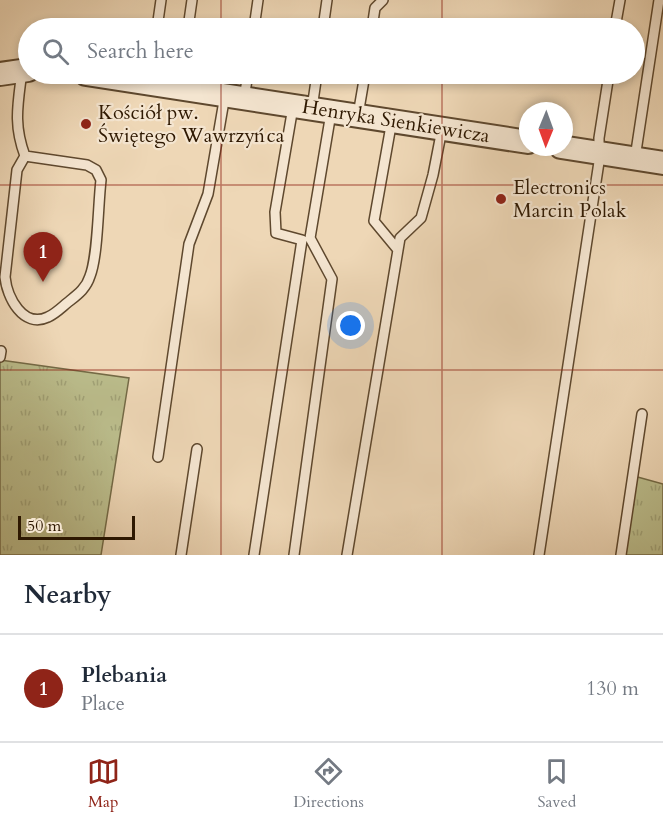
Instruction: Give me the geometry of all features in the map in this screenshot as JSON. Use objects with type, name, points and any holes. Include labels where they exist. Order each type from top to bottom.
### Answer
[{"type":"street","name":"Henryka Sienkiewicza","points":[[183,84],[234,96],[519,141]]},
{"type":"street","points":[[573,149],[663,163]]},
{"type":"lane","points":[[158,18],[161,0]]},
{"type":"lane","points":[[189,18],[192,0]]},
{"type":"lane","points":[[255,18],[258,0]]},
{"type":"lane","points":[[324,18],[327,0]]},
{"type":"lane","points":[[374,18],[375,8],[383,0]]},
{"type":"lane","points":[[617,18],[620,0]]},
{"type":"lane","points":[[635,159],[659,0]]},
{"type":"lane","points":[[17,72],[17,135],[25,156]]},
{"type":"lane","points":[[158,457],[189,244],[208,194],[234,96],[242,84]]},
{"type":"lane","points":[[294,555],[332,279],[310,238],[312,108],[316,84]]},
{"type":"lane","points":[[358,115],[363,84]]},
{"type":"lane","points":[[539,555],[608,84]]},
{"type":"lane","points":[[254,555],[302,240],[276,233],[275,213],[312,108]]},
{"type":"lane","points":[[392,120],[374,221],[398,250]]},
{"type":"lane","points":[[347,555],[400,238],[421,218],[433,175],[442,128]]},
{"type":"lane","points":[[25,156],[87,165],[96,170],[101,180],[92,274],[85,289],[50,317],[41,319],[29,318],[22,313],[6,291],[5,278],[17,170],[25,156]]},
{"type":"lane","points":[[0,357],[1,351]]},
{"type":"lane","points":[[621,555],[642,414]]},
{"type":"lane","points":[[181,555],[197,449]]},
{"type":"green space","points":[[0,360],[129,378],[101,555],[0,555]]},
{"type":"green space","points":[[634,476],[663,484],[663,555],[620,555]]},
{"type":"place","name":"Kościół pw. Świętego Wawrzyńca","points":[[86,124]]},
{"type":"place","name":"Electronics Marcin Polak","points":[[501,199]]},
{"type":"place","name":"Plebania","points":[[43,282]]}]
